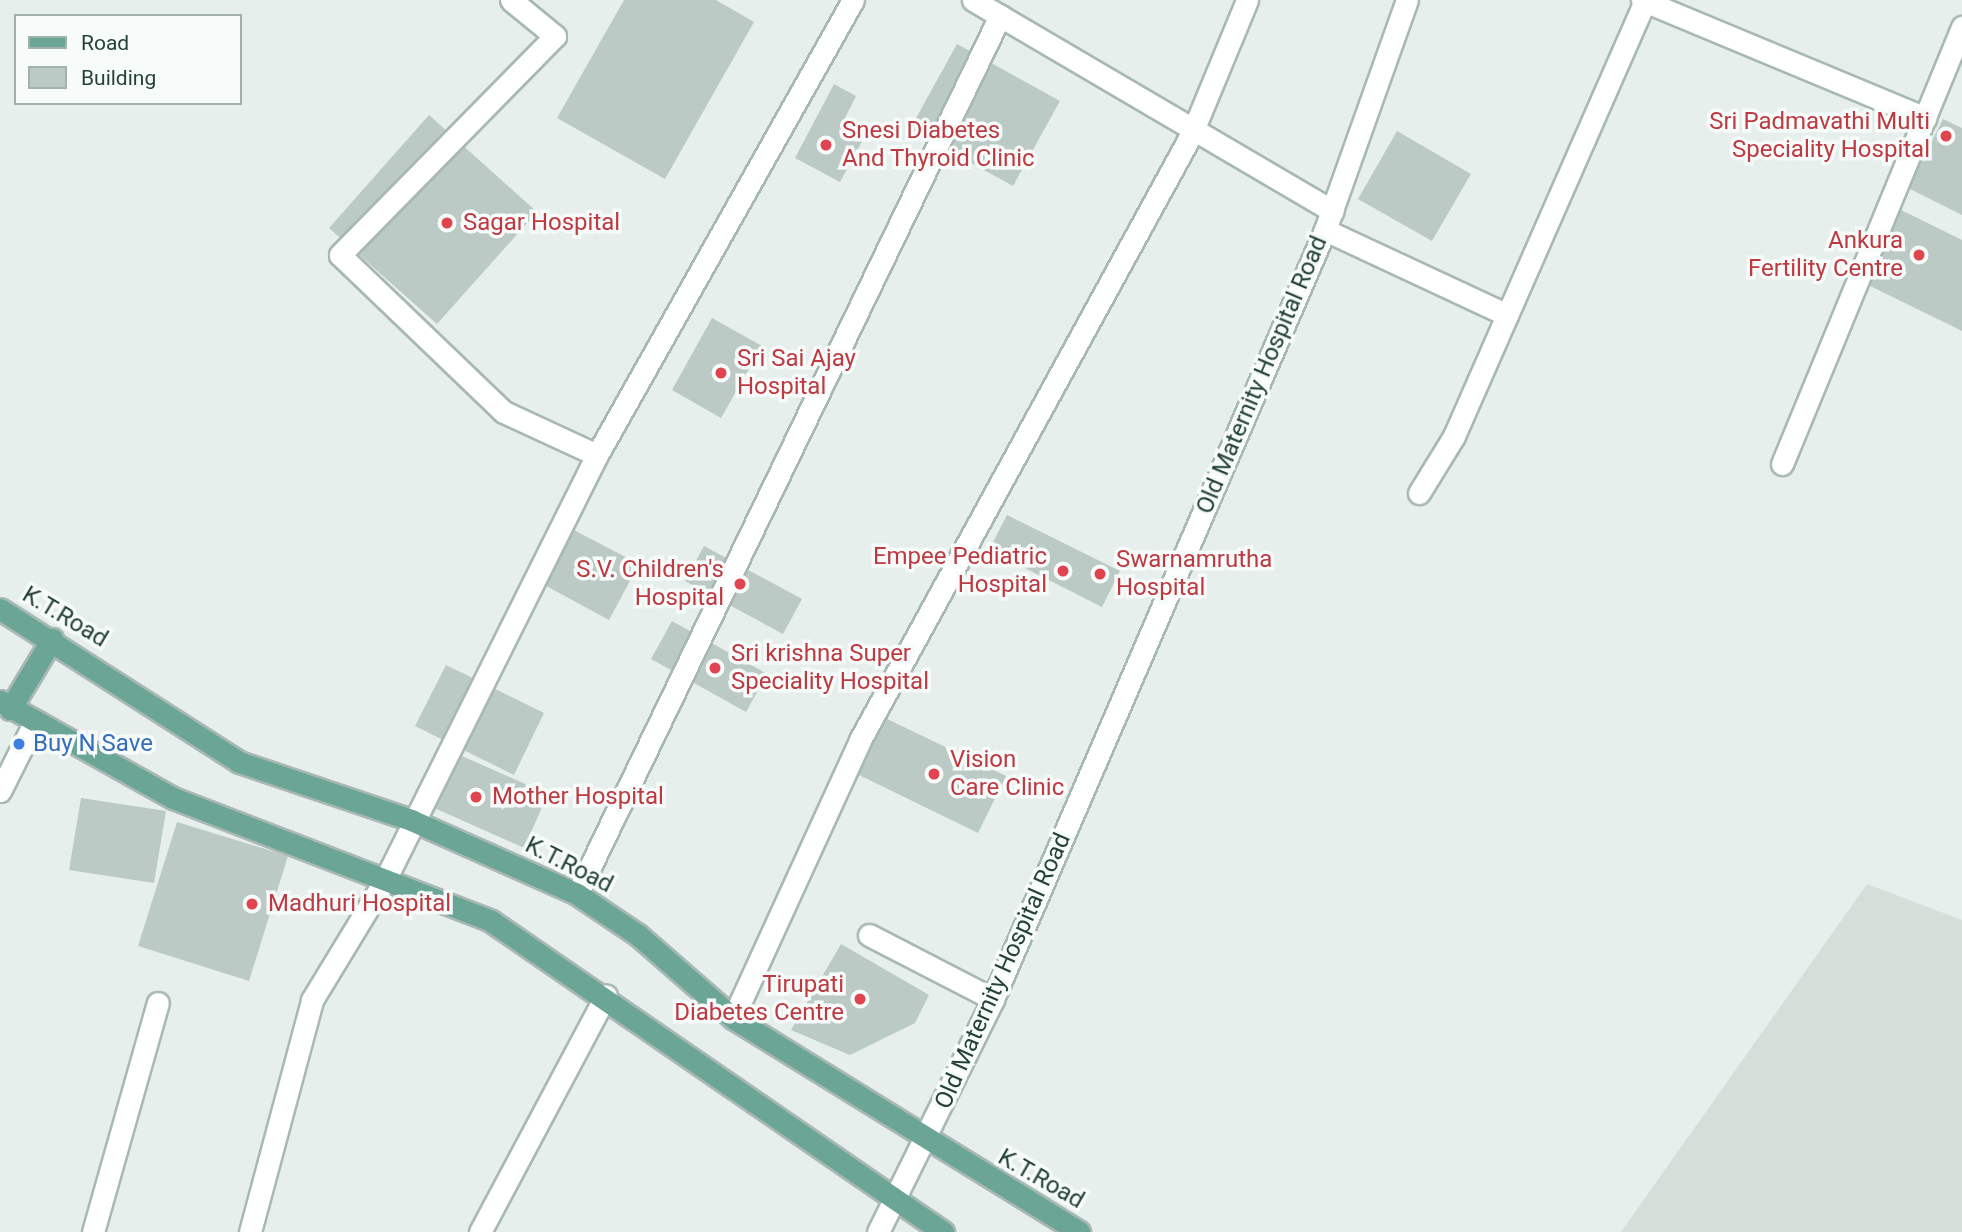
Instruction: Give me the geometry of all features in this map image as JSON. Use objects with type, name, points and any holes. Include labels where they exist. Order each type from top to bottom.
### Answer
[{"type":"main road","name":"K.T.Road","points":[[0,608],[52,639],[239,762],[411,820],[577,894],[648,943],[733,1018],[926,1142],[1079,1232]]},
{"type":"main road","points":[[52,639],[5,705],[173,798],[491,921],[606,995],[894,1202],[943,1232]]},
{"type":"street","points":[[511,0],[555,36],[340,255],[504,412],[597,455]]},
{"type":"street","points":[[250,1232],[312,1000],[385,880],[411,820],[597,455],[853,0]]},
{"type":"street","points":[[973,0],[1329,220],[1507,315]]},
{"type":"street","points":[[733,1018],[860,740],[1192,133],[1247,0]]},
{"type":"street","name":"Old Maternity Hospital Road","points":[[878,1232],[926,1142],[993,999],[1329,220],[1407,0]]},
{"type":"street","points":[[1419,493],[1454,436],[1644,1],[1925,118]]},
{"type":"street","points":[[577,894],[1000,16]]},
{"type":"street","points":[[1782,464],[1962,27]]},
{"type":"street","points":[[0,790],[34,723]]},
{"type":"street","points":[[869,935],[993,999]]},
{"type":"street","points":[[480,1232],[606,995]]},
{"type":"street","points":[[93,1232],[158,1003]]},
{"type":"shaded area","points":[[1867,884],[1962,920],[1962,1232],[1621,1232]]},
{"type":"building","points":[[624,0],[716,0],[754,22],[665,179],[557,118]]},
{"type":"building","points":[[957,44],[1060,101],[1013,186],[910,129]]},
{"type":"building","points":[[834,84],[856,96],[841,126],[864,138],[840,182],[795,158]]},
{"type":"building","points":[[429,115],[537,212],[437,324],[329,228]]},
{"type":"building","points":[[1943,119],[1962,128],[1962,215],[1908,188]]},
{"type":"building","points":[[1397,131],[1471,174],[1432,241],[1358,199]]},
{"type":"building","points":[[1895,207],[1962,240],[1962,331],[1860,281]]},
{"type":"building","points":[[712,318],[762,346],[721,418],[672,390]]},
{"type":"building","points":[[1007,515],[1120,571],[1102,607],[989,550]]},
{"type":"building","points":[[568,527],[639,564],[609,620],[539,582]]},
{"type":"building","points":[[704,546],[802,599],[783,634],[685,581]]},
{"type":"building","points":[[672,621],[767,674],[746,712],[651,659]]},
{"type":"building","points":[[446,665],[544,713],[514,775],[415,726]]},
{"type":"building","points":[[883,717],[1006,776],[978,833],[855,773]]},
{"type":"building","points":[[455,753],[548,794],[524,848],[430,806]]},
{"type":"building","points":[[81,798],[166,811],[154,883],[69,870]]},
{"type":"building","points":[[177,822],[288,856],[249,981],[138,946]]},
{"type":"building","points":[[841,944],[929,995],[915,1023],[850,1055],[791,1030]]},
{"type":"place","name":"Sri Padmavathi Multi Speciality Hospital","points":[[1946,136]]},
{"type":"place","name":"Snesi Diabetes And Thyroid Clinic","points":[[826,145]]},
{"type":"place","name":"Sagar Hospital","points":[[447,223]]},
{"type":"place","name":"Ankura Fertility Centre","points":[[1919,255]]},
{"type":"place","name":"Sri Sai Ajay Hospital","points":[[721,373]]},
{"type":"place","name":"Empee Pediatric Hospital","points":[[1063,571]]},
{"type":"place","name":"Swarnamrutha Hospital","points":[[1100,574]]},
{"type":"place","name":"S.V. Children's Hospital","points":[[740,584]]},
{"type":"place","name":"Sri krishna Super Speciality Hospital","points":[[715,668]]},
{"type":"place","name":"Buy N Save","points":[[19,744]]},
{"type":"place","name":"Vision Care Clinic","points":[[934,774]]},
{"type":"place","name":"Mother Hospital","points":[[476,797]]},
{"type":"place","name":"Madhuri Hospital","points":[[252,904]]},
{"type":"place","name":"Tirupati Diabetes Centre","points":[[860,999]]}]
